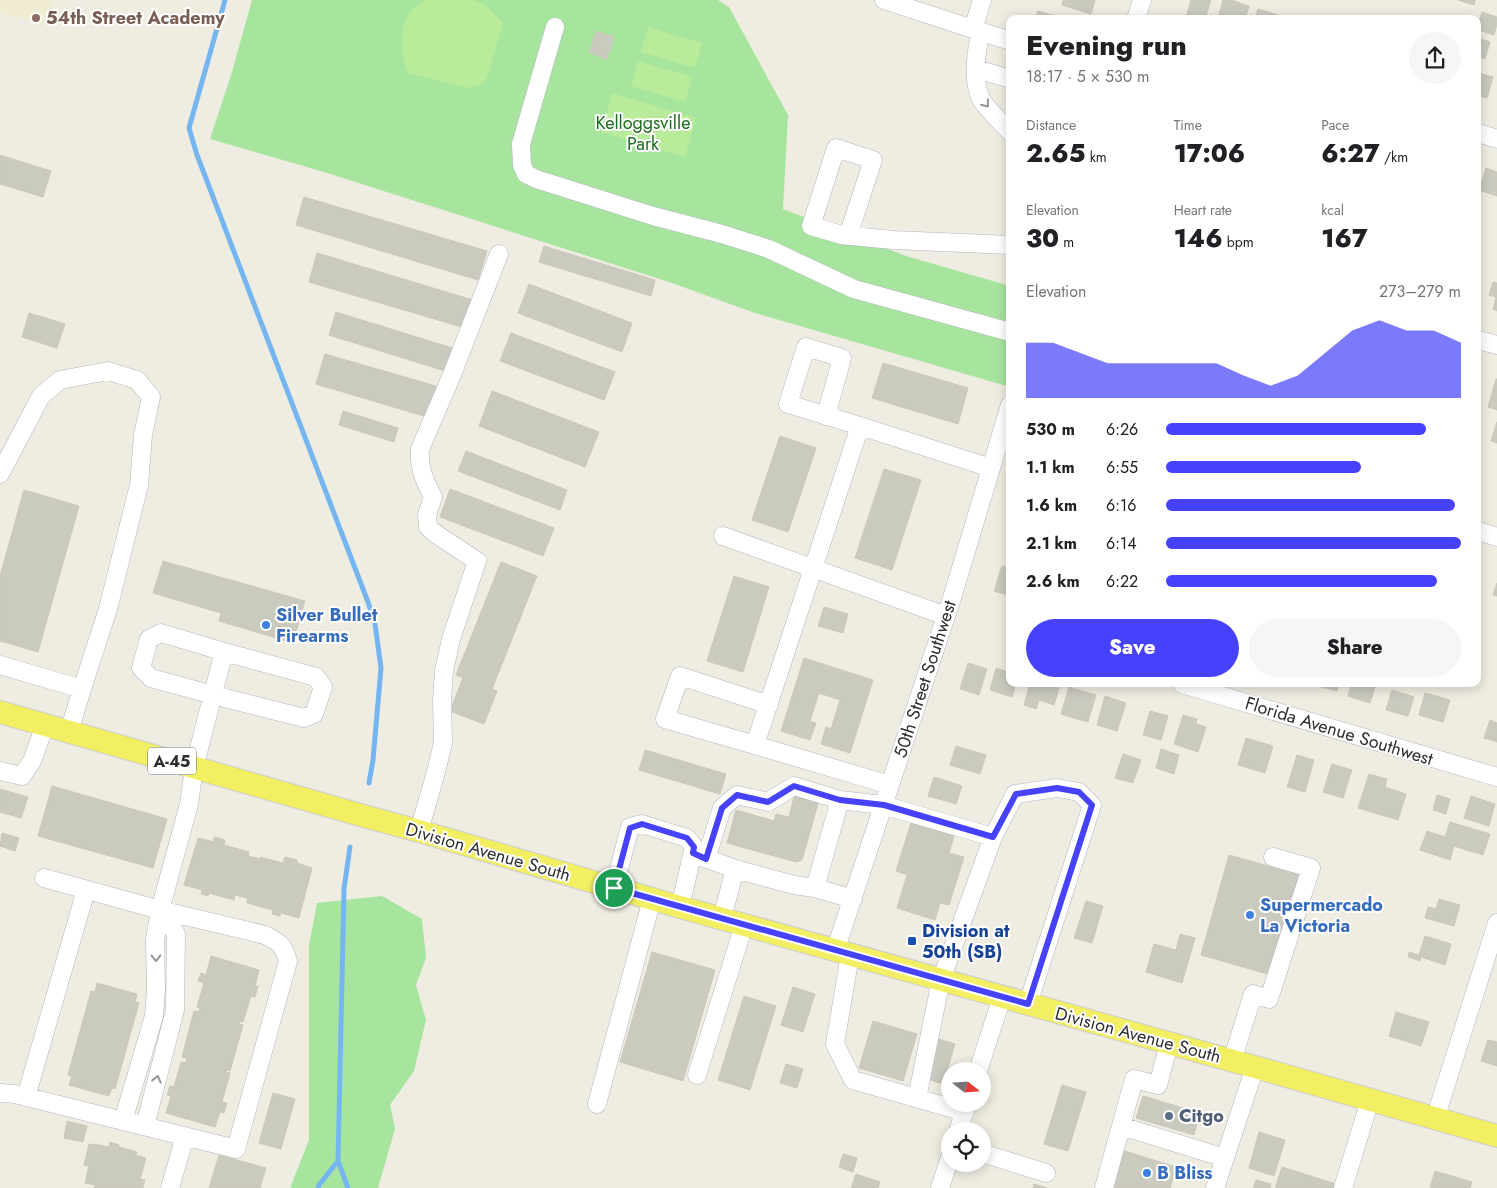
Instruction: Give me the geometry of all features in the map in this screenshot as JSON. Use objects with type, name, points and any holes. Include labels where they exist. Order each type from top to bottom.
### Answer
[{"type":"main road","name":"Division Avenue South","points":[[0,712],[680,907],[1497,1136]]},
{"type":"street","points":[[884,0],[1006,40]]},
{"type":"street","points":[[982,0],[977,31],[977,83],[981,99],[1006,127]]},
{"type":"street","points":[[1137,15],[1142,0]]},
{"type":"street","points":[[555,27],[521,144],[522,165],[526,174],[599,199],[769,249],[854,289],[1006,331]]},
{"type":"street","points":[[977,69],[1006,79]]},
{"type":"street","points":[[1481,134],[1497,139]]},
{"type":"street","points":[[848,236],[874,160],[836,148],[811,226],[848,236],[1006,245]]},
{"type":"street","points":[[419,831],[443,743],[442,700],[444,671],[451,639],[477,562],[428,527],[427,515],[434,497],[422,475],[419,458],[420,449],[451,377],[499,254]]},
{"type":"street","points":[[1481,341],[1497,346]]},
{"type":"street","points":[[0,474],[41,396],[60,380],[108,371],[137,380],[151,398],[143,435],[139,485],[108,609],[69,732]]},
{"type":"street","points":[[826,416],[991,468]]},
{"type":"street","name":"50th Street Southwest","points":[[941,1103],[853,1080],[835,1044],[843,953],[852,899],[946,616],[1006,418]]},
{"type":"street","points":[[755,745],[860,426]]},
{"type":"street","points":[[1481,532],[1497,537]]},
{"type":"street","points":[[724,536],[946,616]]},
{"type":"street","points":[[161,633],[228,653],[316,677],[323,687],[314,714],[304,718],[213,696],[151,678],[141,668],[149,639],[161,633]]},
{"type":"street","points":[[123,1121],[154,1016],[156,990],[155,940],[160,910],[189,804],[194,768],[222,659],[228,653]]},
{"type":"street","points":[[0,665],[82,689]]},
{"type":"street","points":[[768,706],[680,676],[665,719],[890,785]]},
{"type":"street","name":"Florida Avenue Southwest","points":[[1192,687],[1497,777]]},
{"type":"street","points":[[0,771],[22,776],[32,761],[45,725]]},
{"type":"street","points":[[680,907],[699,856],[722,808],[737,795],[768,802],[794,786],[840,800],[884,805],[993,837]]},
{"type":"street","points":[[917,1098],[941,980],[993,837],[1016,794],[1057,788],[1079,792],[1092,805],[1028,1004]]},
{"type":"street","points":[[815,888],[840,800]]},
{"type":"street","points":[[614,888],[630,828],[642,824],[687,838],[699,856],[735,869],[852,899]]},
{"type":"street","points":[[1232,1061],[1253,994],[1269,999],[1311,868],[1273,857]]},
{"type":"street","points":[[722,918],[735,869]]},
{"type":"street","points":[[0,1093],[26,1097],[236,1149],[288,961],[286,953],[280,944],[265,935],[160,910],[44,878]]},
{"type":"street","points":[[26,1097],[86,890]]},
{"type":"street","points":[[597,1104],[652,899]]},
{"type":"street","points":[[144,1126],[174,1010],[176,934],[160,910]]},
{"type":"street","points":[[1435,1119],[1497,923]]},
{"type":"street","points":[[697,1075],[744,925]]},
{"type":"street","points":[[981,1062],[1002,997]]},
{"type":"street","points":[[1104,1188],[1134,1079],[1158,1085],[1170,1044]]},
{"type":"street","points":[[1216,1188],[1255,1067]]},
{"type":"street","points":[[1344,1188],[1370,1100]]},
{"type":"street","points":[[1121,1126],[1225,1158]]},
{"type":"street","points":[[170,1188],[185,1136]]},
{"type":"street","points":[[991,1156],[1046,1173]]},
{"type":"street","points":[[940,1188],[945,1172]]},
{"type":"shaded area","name":"54th Street Academy","points":[[0,0],[53,0],[46,25],[0,12]]},
{"type":"green space","name":"Kelloggsville Park","points":[[252,0],[718,0],[729,7],[788,115],[783,209],[906,256],[1006,285],[1006,386],[755,313],[669,282],[324,172],[210,139],[232,72]]},
{"type":"green space","points":[[424,0],[474,0],[485,5],[503,23],[487,78],[483,84],[469,88],[408,73],[403,52],[404,24],[408,15]]},
{"type":"green space","points":[[648,27],[702,43],[695,68],[641,52]]},
{"type":"green space","points":[[638,61],[692,77],[685,102],[631,86]]},
{"type":"green space","points":[[612,93],[696,118],[685,157],[601,132]]},
{"type":"green space","points":[[382,896],[422,919],[426,958],[416,985],[426,1020],[414,1071],[390,1105],[395,1129],[378,1188],[290,1188],[309,1140],[309,945],[317,903]]},
{"type":"building","points":[[1063,0],[1095,0],[1091,14],[1062,5]]},
{"type":"building","points":[[1191,0],[1211,0],[1206,15],[1187,15]]},
{"type":"building","points":[[1223,0],[1231,0],[1249,6],[1246,15],[1219,15]]},
{"type":"building","points":[[1458,0],[1475,0],[1474,5]]},
{"type":"building","points":[[1258,9],[1278,15],[1256,15]]},
{"type":"building","points":[[1038,11],[1051,15],[1036,15]]},
{"type":"building","points":[[1482,12],[1497,17],[1494,35],[1481,31]]},
{"type":"building","points":[[596,31],[614,37],[607,59],[589,53]]},
{"type":"building","points":[[1481,39],[1490,42],[1485,59],[1481,57]]},
{"type":"building","points":[[1481,74],[1493,77],[1487,98],[1481,96]]},
{"type":"building","points":[[0,155],[51,171],[43,197],[0,184]]},
{"type":"building","points":[[1486,168],[1497,172],[1497,196],[1481,191]]},
{"type":"building","points":[[304,197],[487,251],[478,280],[296,225]]},
{"type":"building","points":[[544,246],[655,280],[651,296],[539,262]]},
{"type":"building","points":[[317,253],[473,300],[465,328],[309,282]]},
{"type":"building","points":[[1493,282],[1497,283],[1497,311],[1493,309],[1496,297],[1489,295]]},
{"type":"building","points":[[529,284],[632,323],[622,352],[518,313]]},
{"type":"building","points":[[336,312],[452,348],[445,371],[329,335]]},
{"type":"building","points":[[29,313],[65,324],[57,348],[22,337]]},
{"type":"building","points":[[511,333],[615,372],[604,400],[500,361]]},
{"type":"building","points":[[325,354],[436,386],[427,417],[316,384]]},
{"type":"building","points":[[883,363],[968,388],[958,424],[872,398]]},
{"type":"building","points":[[1497,379],[1497,410],[1488,407]]},
{"type":"building","points":[[492,391],[599,432],[585,467],[479,426]]},
{"type":"building","points":[[343,411],[398,428],[394,442],[339,425]]},
{"type":"building","points":[[1497,422],[1497,443],[1491,441]]},
{"type":"building","points":[[780,436],[816,448],[788,532],[752,520]]},
{"type":"building","points":[[466,451],[567,490],[560,510],[458,471]]},
{"type":"building","points":[[884,469],[921,480],[892,570],[855,558]]},
{"type":"building","points":[[450,489],[554,528],[543,556],[440,517]]},
{"type":"building","points":[[24,490],[79,506],[38,652],[0,641],[0,576]]},
{"type":"building","points":[[163,561],[305,601],[293,643],[219,621],[221,613],[153,593]]},
{"type":"building","points":[[501,562],[537,576],[492,689],[497,691],[484,724],[450,711],[463,678],[456,675]]},
{"type":"building","points":[[1002,566],[1006,567],[1006,595],[994,591]]},
{"type":"building","points":[[734,576],[769,587],[743,672],[707,661]]},
{"type":"building","points":[[1497,583],[1497,596],[1493,595]]},
{"type":"building","points":[[824,607],[848,614],[843,633],[818,626]]},
{"type":"building","points":[[804,658],[873,680],[850,753],[821,744],[826,727],[831,729],[840,700],[819,693],[810,721],[816,723],[810,740],[781,731]]},
{"type":"building","points":[[968,663],[987,669],[979,695],[960,689]]},
{"type":"building","points":[[996,668],[1006,672],[1006,687],[1015,687],[1012,697],[990,690]]},
{"type":"building","points":[[1029,687],[1059,688],[1054,705],[1039,700],[1036,709],[1024,705]]},
{"type":"building","points":[[1069,687],[1096,695],[1088,722],[1061,714]]},
{"type":"building","points":[[1322,687],[1338,687],[1337,691]]},
{"type":"building","points":[[1350,687],[1375,687],[1370,703],[1348,696]]},
{"type":"building","points":[[1392,690],[1414,697],[1408,716],[1386,710]]},
{"type":"building","points":[[1425,693],[1450,700],[1443,722],[1419,715]]},
{"type":"building","points":[[1105,696],[1126,703],[1117,731],[1097,725]]},
{"type":"building","points":[[1150,711],[1168,716],[1161,740],[1143,735]]},
{"type":"building","points":[[1183,715],[1197,719],[1196,724],[1206,727],[1198,752],[1174,744]]},
{"type":"building","points":[[1490,720],[1497,723],[1497,742],[1484,738]]},
{"type":"building","points":[[1246,738],[1273,746],[1265,773],[1238,765]]},
{"type":"building","points":[[956,746],[986,755],[980,774],[950,765]]},
{"type":"building","points":[[1161,749],[1179,755],[1174,774],[1156,768]]},
{"type":"building","points":[[645,750],[726,774],[720,794],[639,770]]},
{"type":"building","points":[[1123,754],[1141,760],[1133,783],[1115,778]]},
{"type":"building","points":[[1297,755],[1314,760],[1305,792],[1287,787]]},
{"type":"building","points":[[1332,764],[1352,770],[1343,798],[1323,792]]},
{"type":"building","points":[[1369,774],[1387,779],[1385,787],[1406,794],[1398,820],[1358,808]]},
{"type":"building","points":[[934,777],[962,786],[956,804],[928,796]]},
{"type":"building","points":[[52,786],[167,819],[153,868],[38,836]]},
{"type":"building","points":[[0,789],[28,797],[21,818],[0,812]]},
{"type":"building","points":[[795,793],[819,800],[802,860],[796,862],[727,843],[736,810],[774,821],[776,814],[789,817]]},
{"type":"building","points":[[1437,795],[1450,799],[1446,814],[1433,810]]},
{"type":"building","points":[[1471,796],[1495,804],[1489,826],[1464,818]]},
{"type":"building","points":[[1450,822],[1490,834],[1483,855],[1454,846],[1450,860],[1420,850],[1427,831],[1445,837]]},
{"type":"building","points":[[911,823],[954,836],[949,853],[964,857],[949,905],[940,903],[935,920],[897,908],[907,875],[896,871]]},
{"type":"building","points":[[2,833],[19,838],[15,851],[0,846]]},
{"type":"building","points":[[214,837],[225,840],[224,845],[249,852],[248,856],[283,863],[285,857],[297,860],[297,863],[312,868],[299,918],[281,913],[280,916],[272,914],[273,910],[247,903],[247,898],[235,895],[234,900],[209,893],[208,896],[201,894],[202,890],[184,885],[198,838],[214,842]]},
{"type":"building","name":"Supermercado La Victoria","points":[[1229,855],[1300,875],[1271,975],[1201,955]]},
{"type":"building","points":[[1439,899],[1460,905],[1454,926],[1425,918],[1428,907],[1436,909]]},
{"type":"building","points":[[1086,901],[1103,906],[1092,943],[1074,938]]},
{"type":"building","points":[[1180,934],[1195,938],[1182,983],[1146,972],[1154,944],[1176,950]]},
{"type":"building","points":[[1425,936],[1451,944],[1445,965],[1421,957],[1420,961],[1408,957],[1409,952],[1419,955]]},
{"type":"building","points":[[652,952],[715,970],[683,1081],[620,1062]]},
{"type":"building","points":[[211,956],[259,970],[255,986],[258,986],[255,997],[251,996],[243,1022],[240,1021],[239,1024],[243,1025],[230,1071],[227,1070],[226,1072],[230,1073],[222,1102],[227,1103],[224,1113],[220,1112],[215,1127],[166,1113],[171,1096],[167,1095],[170,1086],[174,1087],[181,1062],[186,1062],[187,1058],[182,1057],[194,1011],[199,1012],[200,1008],[197,1007],[204,983],[198,981],[201,973],[206,975]]},
{"type":"building","points":[[97,983],[137,994],[135,1002],[139,1003],[115,1089],[112,1088],[109,1096],[69,1085],[72,1076],[68,1075],[91,991],[95,992]]},
{"type":"building","points":[[793,987],[815,994],[803,1032],[781,1025]]},
{"type":"building","points":[[744,996],[776,1006],[750,1090],[718,1080]]},
{"type":"building","points":[[1396,1012],[1429,1022],[1421,1046],[1389,1036]]},
{"type":"building","points":[[873,1021],[917,1034],[903,1081],[859,1068]]},
{"type":"building","points":[[939,1039],[955,1044],[950,1062],[941,1062],[941,1083],[927,1079]]},
{"type":"building","points":[[1488,1040],[1497,1042],[1497,1066],[1481,1061]]},
{"type":"building","points":[[786,1064],[803,1069],[797,1088],[780,1083]]},
{"type":"building","points":[[1062,1085],[1086,1092],[1068,1151],[1044,1144]]},
{"type":"building","points":[[273,1093],[295,1099],[281,1149],[259,1143]]},
{"type":"building","points":[[1143,1096],[1200,1113],[1194,1135],[1136,1118]]},
{"type":"building","points":[[67,1121],[87,1126],[83,1142],[64,1138]]},
{"type":"building","points":[[1259,1132],[1285,1140],[1274,1176],[1249,1168]]},
{"type":"building","points":[[110,1142],[119,1145],[119,1147],[137,1152],[136,1155],[146,1158],[140,1179],[145,1180],[143,1188],[94,1188],[95,1185],[85,1183],[89,1166],[84,1165],[89,1144],[109,1147]]},
{"type":"building","points":[[1122,1150],[1176,1167],[1170,1188],[1110,1187]]},
{"type":"building","points":[[843,1154],[857,1158],[853,1172],[839,1167]]},
{"type":"building","points":[[219,1155],[266,1168],[260,1188],[209,1188]]},
{"type":"building","points":[[1282,1167],[1336,1184],[1335,1188],[1275,1188]]},
{"type":"building","points":[[1435,1171],[1472,1182],[1470,1188],[1430,1188]]},
{"type":"building","points":[[856,1174],[880,1182],[878,1188],[851,1188]]},
{"type":"building","points":[[1256,1180],[1271,1184],[1270,1188],[1253,1188]]},
{"type":"building","points":[[1034,1184],[1047,1188],[1033,1188]]},
{"type":"waterway","points":[[225,0],[189,128],[197,155],[375,624],[381,668],[373,760],[369,783]]},
{"type":"waterway","points":[[348,1188],[338,1161],[344,889],[350,847]]},
{"type":"waterway","points":[[318,1188],[338,1161]]},
{"type":"place","name":"54th Street Academy","points":[[36,18]]},
{"type":"place","name":"Silver Bullet Firearms","points":[[266,625]]},
{"type":"place","name":"Supermercado La Victoria","points":[[1250,915]]},
{"type":"place","name":"Division at 50th (SB)","points":[[912,941]]},
{"type":"place","name":"Citgo","points":[[1169,1116]]},
{"type":"place","name":"B Bliss","points":[[1147,1173]]},
{"type":"route","points":[[794,786],[840,800],[884,805],[993,837],[1016,794],[1057,788],[1079,792],[1092,805],[1028,1004],[614,888],[630,828],[642,824],[687,838],[694,847],[693,853],[706,859],[722,808],[737,795],[768,802],[794,786]]}]
